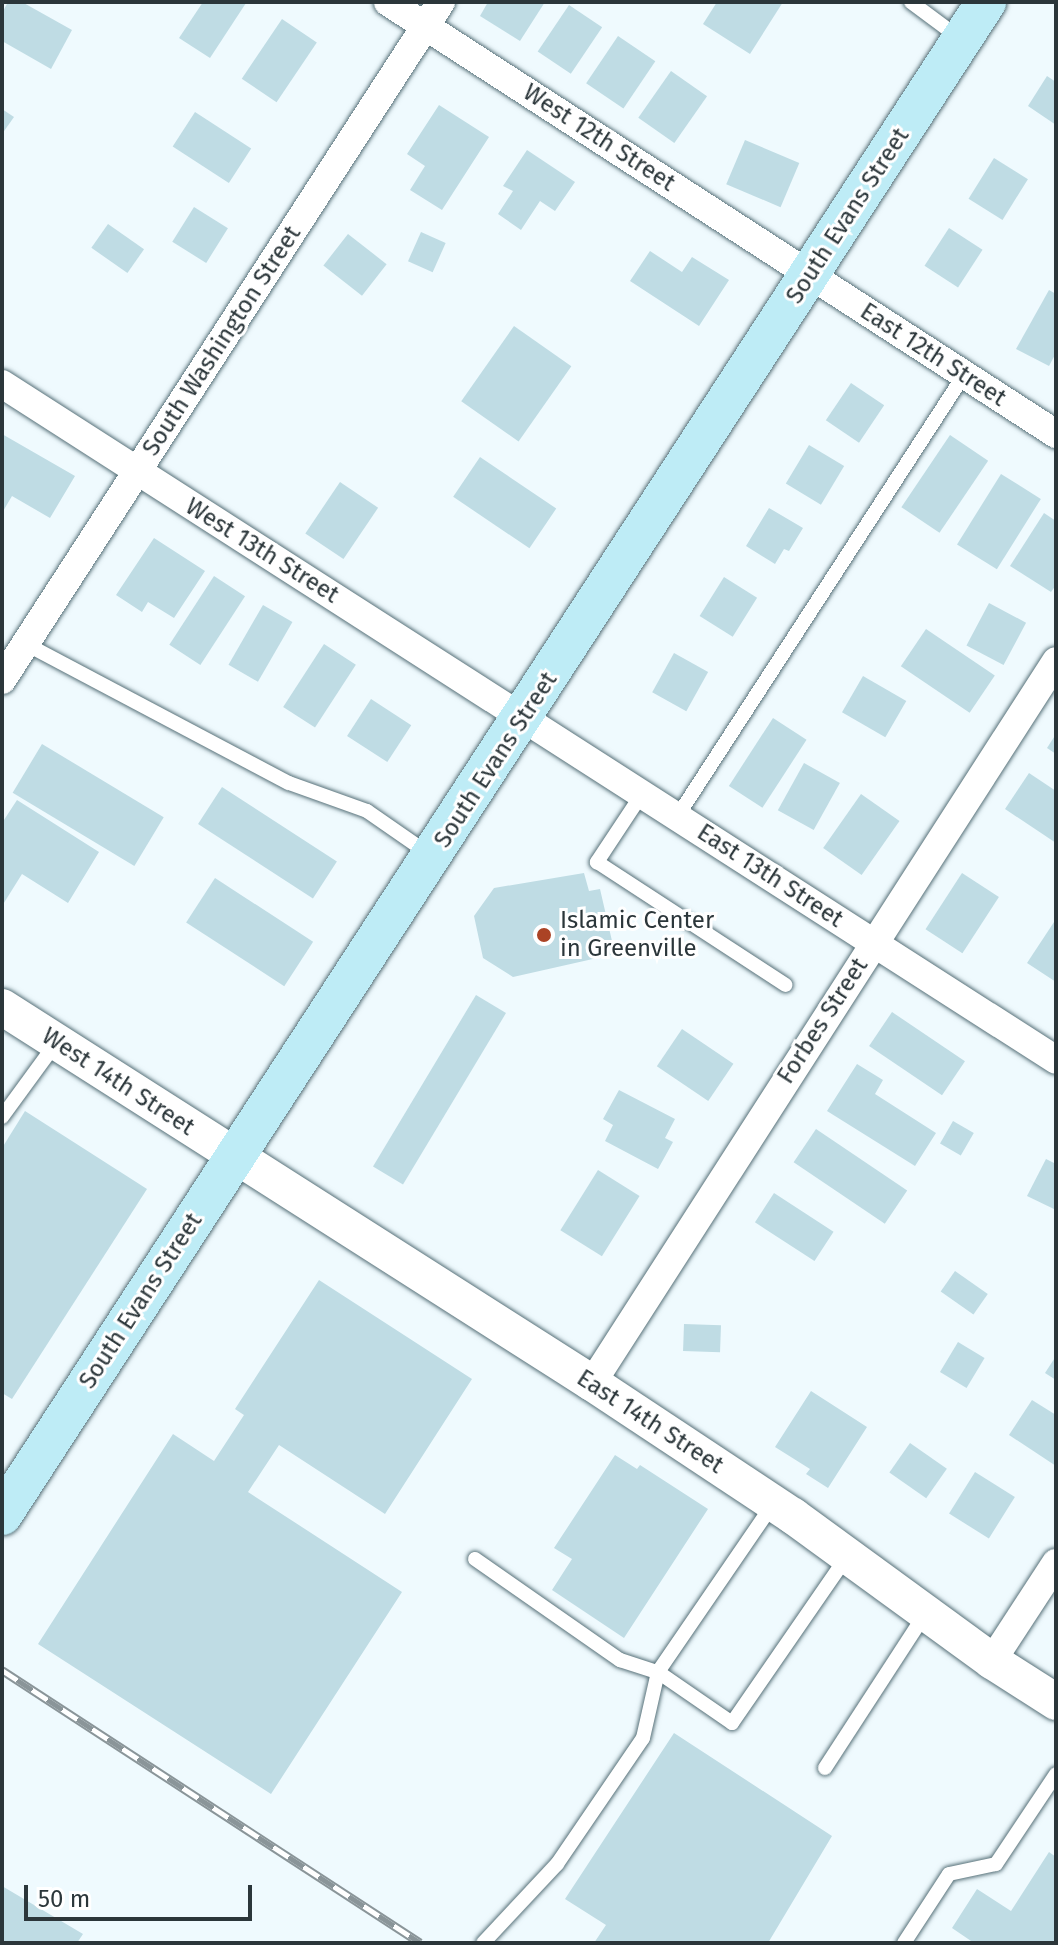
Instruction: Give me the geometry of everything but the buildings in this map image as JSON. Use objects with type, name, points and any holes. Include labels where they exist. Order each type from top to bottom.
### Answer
[{"type":"main road","name":"South Evans Street","points":[[2,1515],[433,857],[986,2]]},
{"type":"street","name":"West 12th Street","points":[[388,2],[811,274]]},
{"type":"street","name":"South Washington Street","points":[[2,680],[441,2]]},
{"type":"street","name":"East 12th Street","points":[[811,274],[1056,434]]},
{"type":"street","name":"West 13th Street","points":[[2,384],[524,717]]},
{"type":"street","name":"Forbes Street","points":[[592,1383],[1056,661]]},
{"type":"street","name":"East 13th Street","points":[[524,717],[1056,1060]]},
{"type":"street","name":"West 14th Street","points":[[2,1007],[234,1157]]},
{"type":"street","name":"East 14th Street","points":[[234,1157],[592,1383],[773,1504],[992,1661],[1056,1702]]},
{"type":"street","points":[[992,1661],[1056,1563]]},
{"type":"lane","points":[[911,2],[962,40]]},
{"type":"lane","points":[[677,817],[964,375]]},
{"type":"lane","points":[[26,644],[289,783],[367,811],[433,857]]},
{"type":"lane","points":[[642,794],[597,862],[786,985]]},
{"type":"lane","points":[[2,1117],[57,1043]]},
{"type":"lane","points":[[483,1943],[557,1864],[643,1738],[658,1672],[773,1504]]},
{"type":"lane","points":[[475,1559],[620,1660],[658,1672],[732,1723],[847,1556]]},
{"type":"lane","points":[[825,1768],[926,1614]]},
{"type":"lane","points":[[904,1943],[949,1874],[996,1864],[1056,1774]]},
{"type":"railway","points":[[2,1670],[420,1943]]},
{"type":"place","name":"Islamic Center in Greenville","points":[[544,935]]}]
